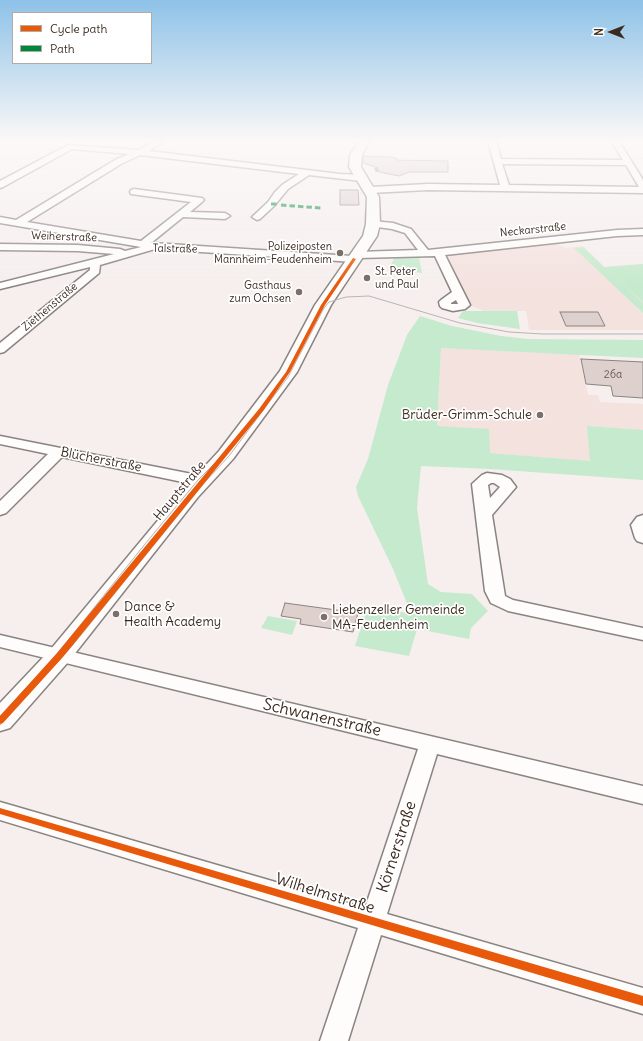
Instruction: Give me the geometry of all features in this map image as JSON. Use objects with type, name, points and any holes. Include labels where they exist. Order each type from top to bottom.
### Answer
[{"type":"street","points":[[18,223],[73,190]]},
{"type":"street","points":[[257,217],[271,204],[283,190]]},
{"type":"street","points":[[370,190],[378,190]]},
{"type":"street","name":"Hauptstraße","points":[[0,721],[60,655],[202,481],[226,455],[281,384],[323,305],[370,236],[373,224],[373,201],[370,190]]},
{"type":"street","points":[[614,190],[643,190]]},
{"type":"street","points":[[134,192],[199,200],[143,244]]},
{"type":"street","points":[[182,214],[225,216]]},
{"type":"street","points":[[0,220],[155,246]]},
{"type":"street","points":[[373,224],[393,226],[408,231],[425,253]]},
{"type":"street","name":"Neckarstraße","points":[[355,257],[440,253],[609,234],[643,232]]},
{"type":"street","name":"Weiherstraße","points":[[0,246],[78,248],[127,254]]},
{"type":"street","name":"Talstraße","points":[[0,286],[95,263],[155,246],[355,257]]},
{"type":"street","points":[[440,253],[458,293]]},
{"type":"street","name":"Ziethenstraße","points":[[0,349],[95,271],[95,263]]},
{"type":"street","name":"Blücherstraße","points":[[0,440],[202,481]]},
{"type":"street","points":[[0,510],[59,452]]},
{"type":"street","points":[[484,514],[494,591],[497,599],[508,605],[643,634]]},
{"type":"street","points":[[643,520],[639,525],[643,538]]},
{"type":"street","name":"Schwanenstraße","points":[[0,641],[643,795]]},
{"type":"street","name":"Körnerstraße","points":[[334,1041],[430,744]]},
{"type":"street","name":"Wilhelmstraße","points":[[0,811],[643,1001]]},
{"type":"shaded area","points":[[554,242],[566,248],[583,246],[605,267],[643,264],[643,330],[529,330],[526,311],[484,311],[470,305],[445,254]]},
{"type":"shaded area","name":"Brüder-Grimm-Schule","points":[[441,348],[579,354],[588,395],[598,395],[600,402],[643,404],[643,466],[490,453],[437,427]]},
{"type":"green space","points":[[583,247],[604,267],[643,264],[643,302],[608,270],[643,303],[643,313],[574,248]]},
{"type":"green space","points":[[419,257],[422,273],[389,269],[394,258]]},
{"type":"green space","points":[[463,311],[517,311],[520,329],[477,323],[458,318]]},
{"type":"green space","points":[[420,316],[452,326],[501,336],[528,339],[643,340],[643,358],[441,348],[437,426],[489,429],[490,453],[590,461],[587,426],[643,430],[643,480],[490,469],[421,466],[417,508],[428,584],[441,592],[472,594],[488,611],[471,628],[469,639],[417,629],[409,656],[355,646],[367,608],[411,613],[393,569],[358,496],[356,487],[368,459],[388,385],[407,335]]},
{"type":"green space","points":[[268,616],[297,621],[292,635],[261,628]]},
{"type":"building","points":[[340,190],[358,190],[359,205],[340,205]]},
{"type":"building","points":[[560,312],[598,312],[605,326],[566,326]]},
{"type":"building","points":[[581,359],[643,362],[643,398],[613,396],[611,386],[586,384]]},
{"type":"building","name":"Liebenzeller Gemeinde MA-Feudenheim","points":[[285,603],[358,613],[353,632],[300,624],[301,619],[281,616]]},
{"type":"tram line","points":[[0,725],[72,646],[205,482],[229,456],[288,377],[324,308],[329,302],[346,297],[369,296],[460,323],[509,332],[543,334],[643,334]]},
{"type":"tram line","points":[[49,664],[145,544],[198,480],[216,462]]},
{"type":"tram line","points":[[0,716],[27,687]]},
{"type":"marked path","points":[[271,204],[278,204]]},
{"type":"marked path","points":[[281,205],[321,208]]},
{"type":"cycle path","points":[[0,721],[60,655],[261,410],[288,372],[323,305],[354,259]]},
{"type":"cycle path","points":[[0,811],[643,1001]]},
{"type":"place","name":"Polizeiposten Mannheim-Feudenheim","points":[[340,253]]},
{"type":"place","name":"St. Peter und Paul","points":[[367,278]]},
{"type":"place","name":"Gasthaus zum Ochsen","points":[[299,292]]},
{"type":"place","name":"Brüder-Grimm-Schule","points":[[540,415]]},
{"type":"place","name":"Dance & Health Academy","points":[[116,614]]},
{"type":"place","name":"Liebenzeller Gemeinde MA-Feudenheim","points":[[324,617]]}]
